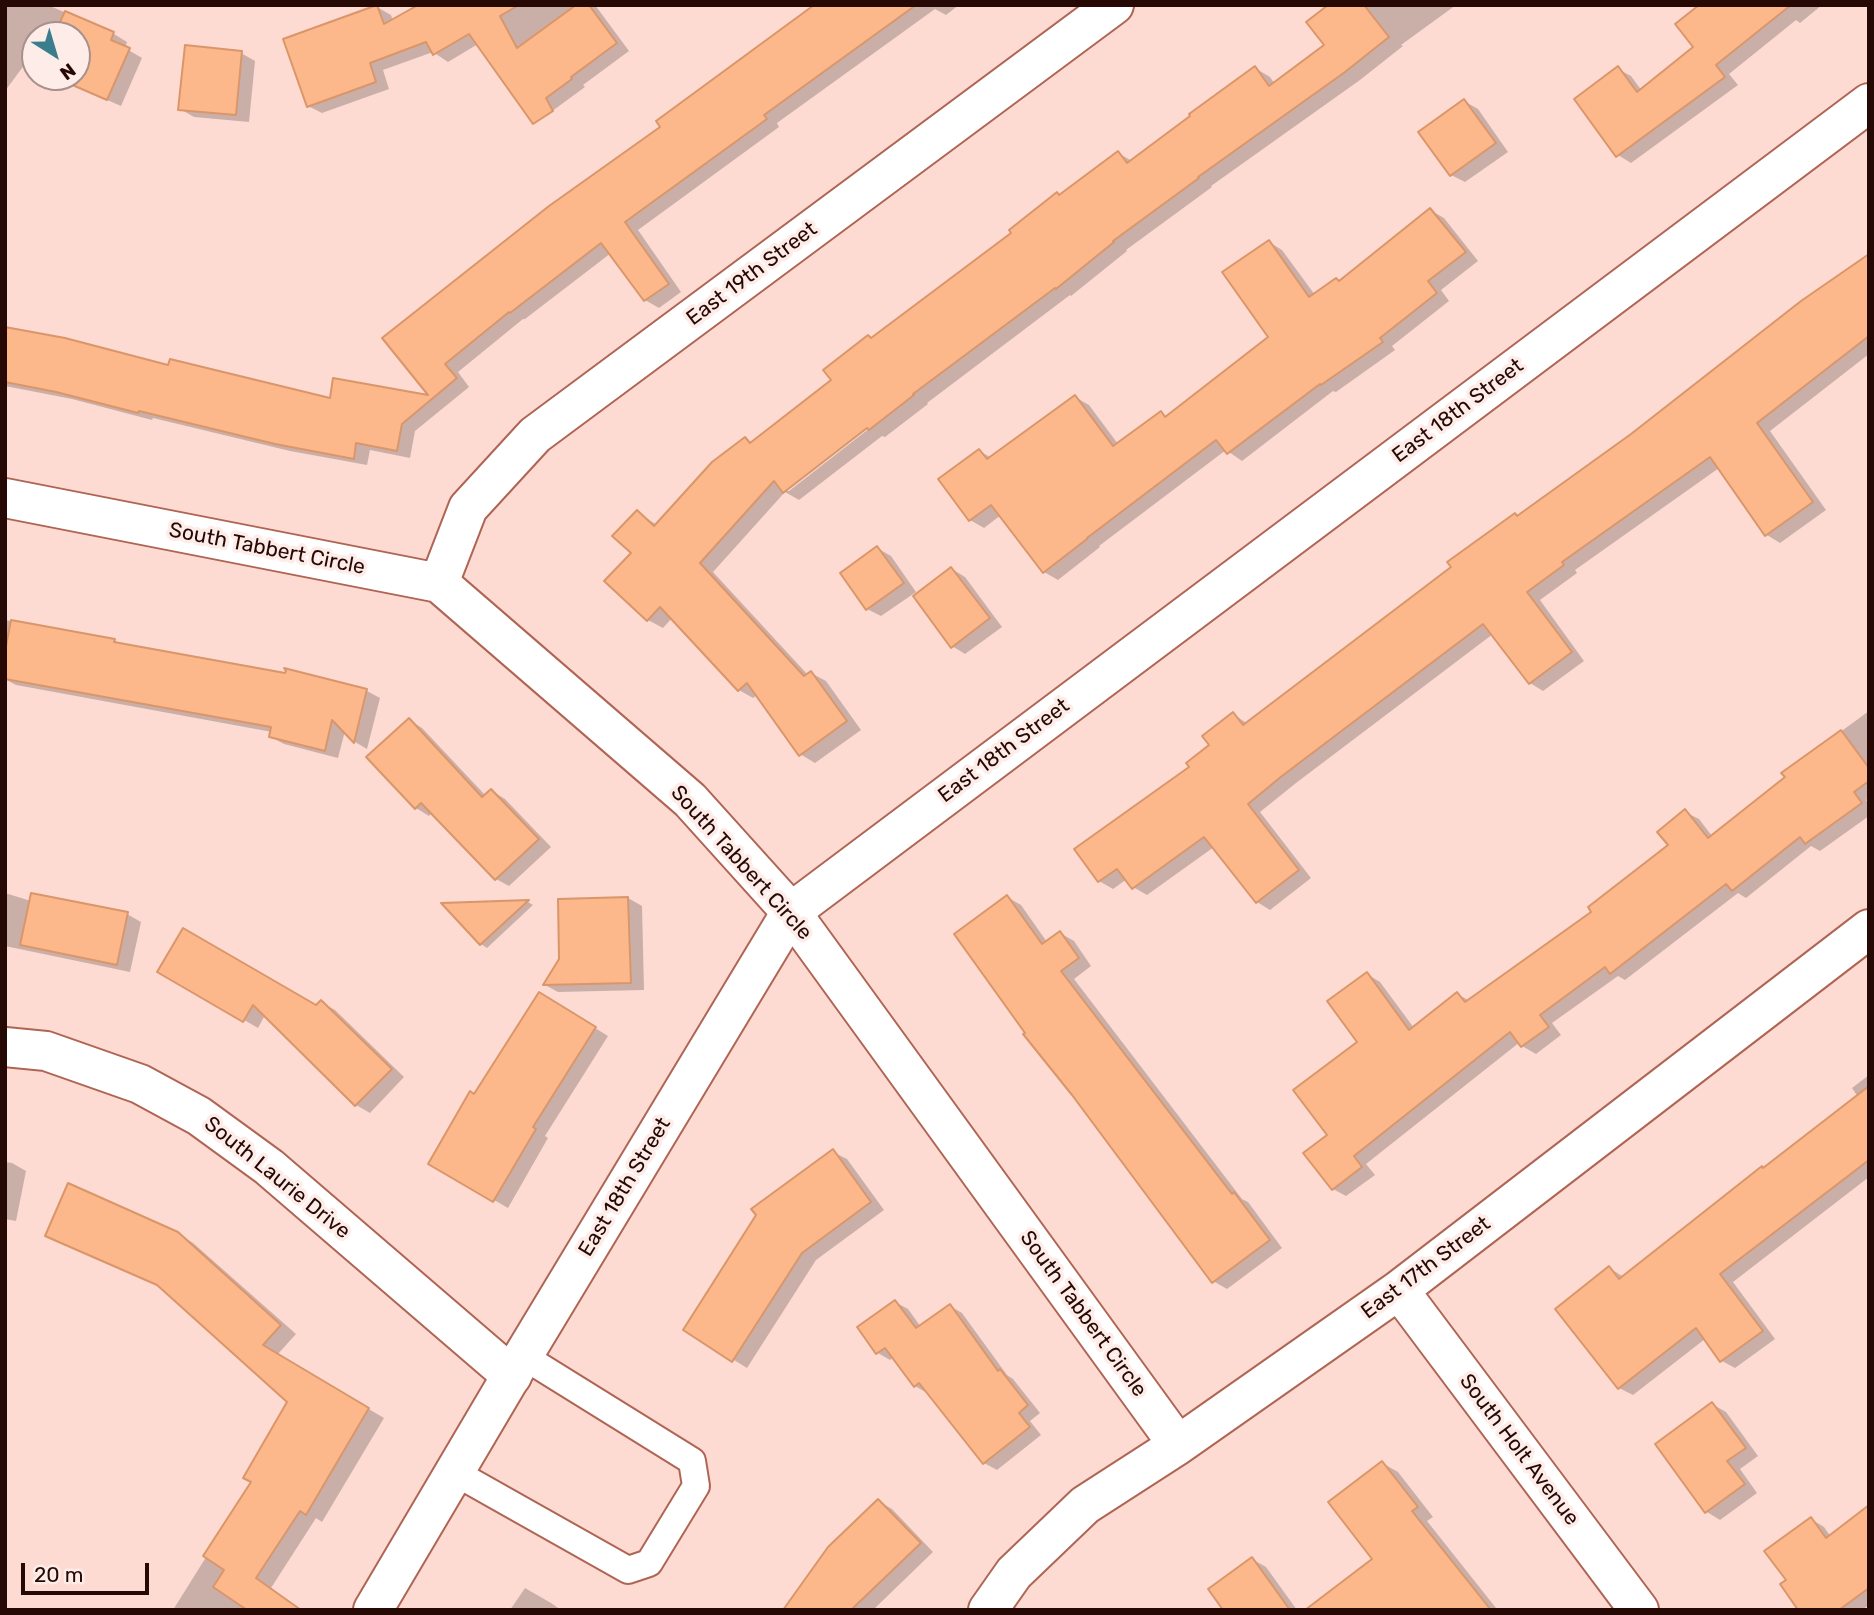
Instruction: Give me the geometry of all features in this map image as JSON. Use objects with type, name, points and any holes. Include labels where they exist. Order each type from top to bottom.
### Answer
[{"type":"street","name":"East 19th Street","points":[[439,583],[468,508],[535,435],[1114,5]]},
{"type":"street","name":"East 18th Street","points":[[373,1610],[791,912],[1869,103]]},
{"type":"street","name":"South Tabbert Circle","points":[[5,498],[439,583],[690,800],[791,912],[1178,1445]]},
{"type":"street","name":"East 17th Street","points":[[988,1610],[1014,1573],[1085,1505],[1178,1445],[1399,1290],[1869,929]]},
{"type":"street","name":"South Laurie Drive","points":[[5,1047],[46,1051],[140,1084],[199,1116],[269,1167],[517,1366]]},
{"type":"street","name":"South Holt Avenue","points":[[1399,1290],[1639,1610]]},
{"type":"lane","points":[[454,1472],[628,1570],[649,1563],[696,1486],[692,1461],[517,1366]]},
{"type":"building","points":[[377,5],[384,24],[418,5],[519,5],[500,16],[517,48],[576,5],[589,5],[617,43],[546,98],[553,111],[533,124],[469,34],[433,55],[426,42],[370,63],[376,82],[307,107],[283,39]]},
{"type":"building","points":[[814,5],[916,5],[764,115],[767,119],[625,222],[669,284],[644,301],[601,243],[445,364],[457,378],[402,424],[397,451],[356,443],[354,459],[275,444],[5,382],[5,327],[65,338],[168,365],[170,359],[330,398],[333,378],[428,395],[382,338],[549,206],[660,127],[656,121]]},
{"type":"building","points":[[1328,5],[1364,5],[1389,37],[1345,72],[1198,177],[1113,241],[1056,289],[783,493],[774,481],[700,563],[804,676],[811,671],[847,721],[799,756],[747,683],[738,691],[660,607],[647,621],[604,581],[631,553],[612,536],[637,510],[654,526],[712,462],[745,437],[750,443],[831,380],[823,370],[868,335],[871,338],[1011,233],[1009,230],[1057,192],[1059,195],[1118,151],[1127,163],[1255,66],[1269,86],[1324,45],[1306,22]]},
{"type":"building","points":[[1699,5],[1791,5],[1716,65],[1725,77],[1616,157],[1574,99],[1618,66],[1637,92],[1693,47],[1675,24]]},
{"type":"building","points":[[65,11],[88,21],[60,21]]},
{"type":"building","points":[[91,22],[114,32],[111,40],[130,48],[107,100],[86,91],[91,91]]},
{"type":"building","points":[[185,45],[242,51],[236,115],[178,110]]},
{"type":"building","points":[[1464,99],[1496,143],[1450,176],[1418,132]]},
{"type":"building","points":[[1430,208],[1466,252],[1428,281],[1437,293],[1380,338],[1383,342],[1320,384],[1227,454],[1216,440],[1043,573],[991,505],[969,521],[938,479],[979,449],[987,459],[1075,395],[1113,446],[1161,411],[1165,417],[1268,337],[1222,272],[1269,240],[1309,297],[1336,278],[1339,281]]},
{"type":"building","points":[[1869,254],[1869,336],[1757,423],[1813,502],[1765,536],[1710,457],[1562,562],[1564,565],[1527,592],[1572,652],[1529,684],[1483,624],[1248,804],[1299,870],[1256,903],[1204,837],[1132,889],[1117,869],[1098,882],[1074,849],[1189,767],[1186,763],[1209,745],[1202,736],[1233,712],[1243,725],[1451,567],[1447,562],[1515,513],[1517,516],[1631,434],[1801,301]]},
{"type":"building","points":[[877,546],[904,583],[866,610],[840,573]]},
{"type":"building","points":[[951,567],[990,618],[951,648],[913,596]]},
{"type":"building","points":[[11,620],[285,673],[284,668],[367,689],[354,743],[332,720],[325,751],[269,737],[271,727],[5,679],[5,651]]},
{"type":"building","points":[[409,718],[482,797],[491,789],[539,839],[495,880],[421,803],[415,809],[366,757]]},
{"type":"building","points":[[1841,730],[1869,768],[1869,781],[1854,792],[1862,803],[1805,844],[1800,837],[1732,891],[1726,884],[1610,974],[1605,967],[1540,1015],[1549,1027],[1521,1047],[1510,1032],[1354,1156],[1362,1167],[1332,1190],[1303,1153],[1327,1135],[1293,1090],[1357,1042],[1327,1001],[1367,972],[1409,1030],[1457,992],[1465,1002],[1591,912],[1588,907],[1668,845],[1657,832],[1685,809],[1708,838],[1785,777],[1781,773]]},
{"type":"building","points":[[31,893],[128,912],[117,965],[20,945]]},
{"type":"building","points":[[1007,895],[1042,944],[1060,931],[1079,958],[1061,971],[1270,1240],[1212,1283],[1072,1095],[1023,1034],[1025,1033],[954,934]]},
{"type":"building","points":[[628,897],[631,983],[543,985],[559,959],[558,899]]},
{"type":"building","points":[[529,900],[480,945],[441,903]]},
{"type":"building","points":[[183,928],[316,1005],[321,1000],[392,1069],[355,1106],[253,1005],[243,1022],[157,972]]},
{"type":"building","points":[[539,992],[596,1027],[533,1127],[536,1129],[493,1202],[428,1164],[470,1091],[474,1094]]},
{"type":"building","points":[[1869,1086],[1869,1160],[1720,1274],[1763,1331],[1720,1362],[1696,1328],[1618,1389],[1555,1309],[1609,1266],[1619,1279]]},
{"type":"building","points":[[833,1149],[871,1202],[802,1253],[732,1362],[683,1330],[756,1215],[751,1209]]},
{"type":"building","points":[[68,1183],[178,1232],[281,1325],[263,1345],[369,1408],[306,1515],[300,1511],[256,1578],[301,1610],[247,1610],[213,1587],[224,1570],[203,1556],[251,1482],[243,1478],[287,1402],[157,1285],[45,1236]]},
{"type":"building","points":[[895,1300],[916,1328],[950,1304],[998,1371],[1000,1369],[1028,1405],[1019,1413],[1030,1427],[983,1464],[919,1383],[914,1387],[885,1348],[876,1354],[857,1327]]},
{"type":"building","points":[[1712,1402],[1746,1448],[1727,1461],[1745,1484],[1705,1513],[1655,1444]]},
{"type":"building","points":[[1382,1461],[1418,1507],[1412,1511],[1491,1610],[1305,1610],[1372,1559],[1328,1502]]},
{"type":"building","points":[[878,1499],[921,1543],[851,1610],[783,1610],[828,1547]]},
{"type":"building","points":[[1869,1505],[1869,1588],[1839,1610],[1798,1610],[1780,1584],[1786,1580],[1764,1551],[1811,1517],[1826,1538]]},
{"type":"building","points":[[1252,1557],[1290,1610],[1223,1610],[1208,1589]]}]
